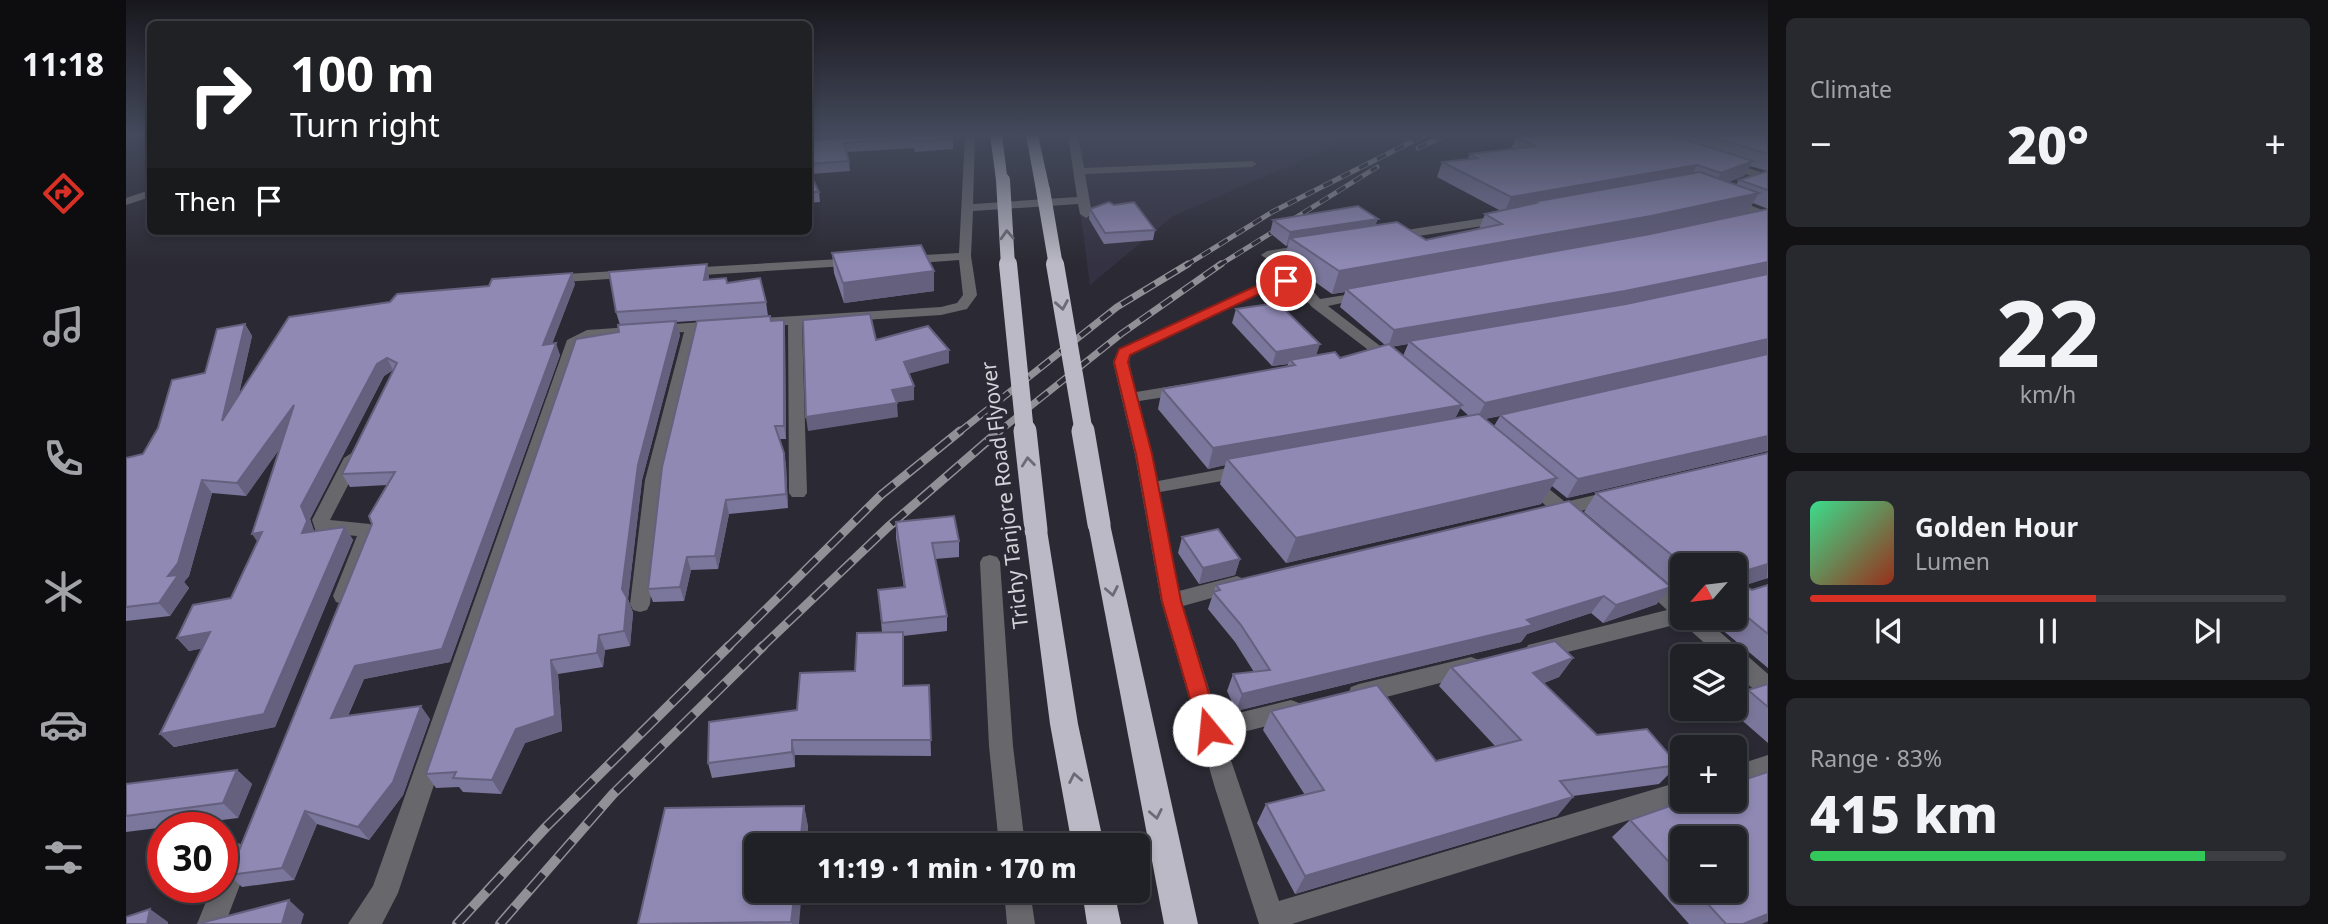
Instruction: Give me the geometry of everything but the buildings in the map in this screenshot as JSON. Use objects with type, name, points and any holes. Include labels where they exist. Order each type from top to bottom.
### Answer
[{"type":"highway","name":"Trichy Tanjore Road Flyover","points":[[1002,178],[1009,284],[1036,530],[1064,724],[1086,833]]},
{"type":"highway","points":[[1039,178],[1099,524],[1163,847],[1181,924]]},
{"type":"highway","points":[[1100,903],[1104,924]]},
{"type":"street","points":[[362,924],[384,893],[574,340],[587,334],[940,311],[962,306],[970,295],[965,256],[969,178]]},
{"type":"street","points":[[1080,178],[1086,214]]},
{"type":"street","points":[[1738,185],[1762,178]]},
{"type":"street","points":[[1725,190],[1713,194],[1768,216]]},
{"type":"street","points":[[126,202],[147,194]]},
{"type":"street","points":[[967,208],[1082,200]]},
{"type":"street","points":[[1742,222],[1768,216]]},
{"type":"street","points":[[1377,238],[1515,218]]},
{"type":"street","points":[[1322,247],[1267,255],[1317,303],[1392,354],[1404,372]]},
{"type":"street","points":[[896,260],[965,256]]},
{"type":"street","points":[[673,272],[868,262]]},
{"type":"street","points":[[535,280],[646,274]]},
{"type":"street","points":[[1299,284],[1273,282],[1124,352],[1121,362],[1150,488],[1171,601],[1209,730],[1271,921],[1670,797]]},
{"type":"street","points":[[1317,303],[1383,290]]},
{"type":"street","points":[[795,320],[798,493]]},
{"type":"street","points":[[640,604],[654,480],[692,327]]},
{"type":"street","points":[[1358,360],[1392,354]]},
{"type":"street","points":[[1130,398],[1197,387]]},
{"type":"street","points":[[335,614],[366,536],[363,529],[323,527],[321,520],[364,437]]},
{"type":"street","points":[[1150,488],[1256,468]]},
{"type":"street","points":[[1516,470],[1591,534]]},
{"type":"street","points":[[1535,515],[1625,494]]},
{"type":"street","points":[[990,562],[1001,746],[1011,833]]},
{"type":"street","points":[[1631,568],[1670,602]]},
{"type":"street","points":[[1171,601],[1250,581]]},
{"type":"street","points":[[1520,655],[1670,616]]},
{"type":"street","points":[[1704,630],[1719,644]]},
{"type":"street","points":[[1344,697],[1493,661]]},
{"type":"street","points":[[1747,669],[1768,688]]},
{"type":"street","points":[[1209,730],[1317,704]]},
{"type":"street","points":[[1747,773],[1768,766]]},
{"type":"street","points":[[211,924],[247,834]]},
{"type":"street","points":[[1018,903],[1021,924]]},
{"type":"shaded area","points":[[1076,178],[1261,178],[1173,216],[1090,285]]},
{"type":"railway","points":[[1185,266],[1272,212],[1339,178]]},
{"type":"railway","points":[[1219,265],[1359,178]]},
{"type":"railway","points":[[958,433],[1117,307],[1188,264]]},
{"type":"railway","points":[[997,433],[1121,334],[1219,265]]},
{"type":"railway","points":[[727,648],[881,495],[960,431]]},
{"type":"railway","points":[[761,648],[888,527],[999,431]]},
{"type":"railway","points":[[457,924],[546,827],[729,646]]},
{"type":"railway","points":[[500,924],[613,794],[763,646]]},
{"type":"route","points":[[1209,730],[1171,601],[1144,454],[1121,362],[1124,352],[1273,282],[1286,281]]}]
